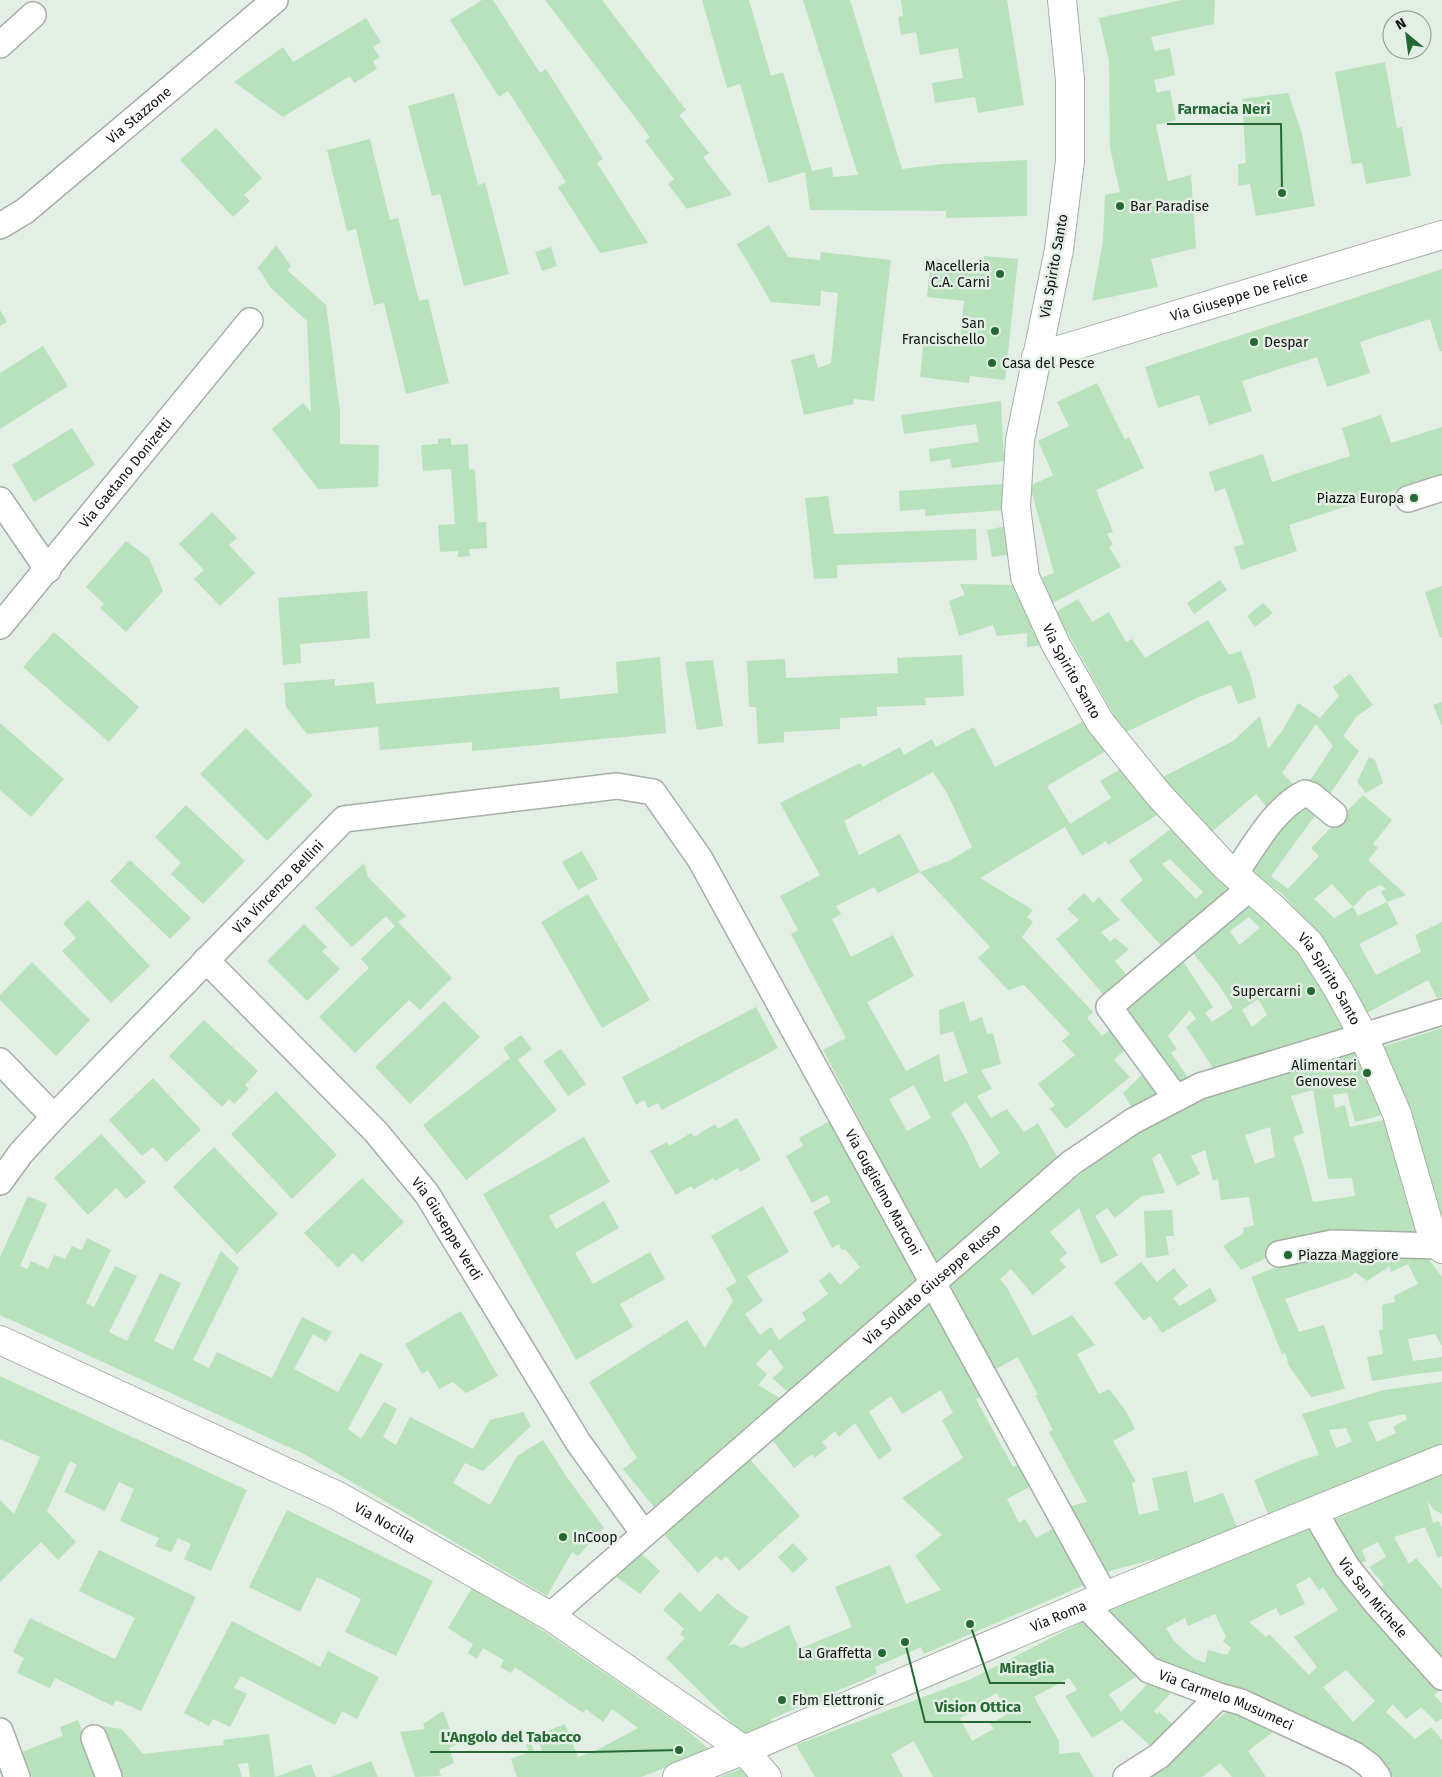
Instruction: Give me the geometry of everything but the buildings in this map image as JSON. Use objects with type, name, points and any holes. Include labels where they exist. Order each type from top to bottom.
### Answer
[{"type":"street","name":"Via Stazzone","points":[[0,226],[25,211],[275,0]]},
{"type":"street","name":"Via Spirito Santo","points":[[1062,0],[1070,80],[1070,162],[1059,250],[1020,440],[1016,507],[1025,577],[1056,645],[1100,722],[1159,795],[1242,882],[1309,944],[1338,989],[1364,1037],[1397,1114],[1429,1225],[1439,1245]]},
{"type":"street","points":[[0,45],[33,16]]},
{"type":"street","name":"Via Giuseppe De Felice","points":[[1036,357],[1442,235]]},
{"type":"street","name":"Via Gaetano Donizetti","points":[[0,626],[48,570],[250,321]]},
{"type":"street","points":[[1408,499],[1442,488]]},
{"type":"street","points":[[0,500],[48,570]]},
{"type":"street","name":"Via Vincenzo Bellini","points":[[0,1182],[21,1153],[54,1117],[344,819],[616,786],[653,792]]},
{"type":"street","name":"Via Guglielmo Marconi","points":[[653,792],[700,859],[933,1283],[1095,1600]]},
{"type":"street","points":[[1176,1098],[1109,1007],[1242,882],[1281,809],[1294,798],[1305,793],[1311,795],[1334,814]]},
{"type":"street","name":"Via Giuseppe Verdi","points":[[206,960],[376,1132],[427,1194],[578,1442],[644,1534]]},
{"type":"street","name":"Via Soldato Giuseppe Russo","points":[[550,1616],[1071,1163],[1133,1121],[1200,1086],[1442,1012]]},
{"type":"street","points":[[0,1061],[54,1117]]},
{"type":"street","points":[[1279,1254],[1332,1243],[1439,1245]]},
{"type":"street","name":"Via Nocilla","points":[[0,1340],[338,1496],[550,1616],[744,1750],[767,1777]]},
{"type":"street","name":"Via Roma","points":[[677,1777],[1095,1600],[1442,1459]]},
{"type":"street","name":"Via San Michele","points":[[1314,1511],[1348,1567],[1376,1603],[1442,1677]]},
{"type":"street","name":"Via Carmelo Musumeci","points":[[1095,1600],[1149,1670],[1219,1696],[1241,1702],[1354,1755],[1370,1766],[1378,1777]]},
{"type":"street","points":[[1126,1777],[1159,1756],[1219,1696]]},
{"type":"street","points":[[0,1731],[17,1777]]},
{"type":"street","points":[[94,1738],[109,1777]]},
{"type":"place","name":"Farmacia Neri","points":[[1282,193]]},
{"type":"place","name":"Bar Paradise","points":[[1120,206]]},
{"type":"place","name":"Macelleria C.A. Carni","points":[[1000,274]]},
{"type":"place","name":"San Francischello","points":[[995,331]]},
{"type":"place","name":"Despar","points":[[1254,342]]},
{"type":"place","name":"Casa del Pesce","points":[[992,363]]},
{"type":"place","name":"Piazza Europa","points":[[1414,498]]},
{"type":"place","name":"Supercarni","points":[[1311,991]]},
{"type":"place","name":"Alimentari Genovese","points":[[1367,1073]]},
{"type":"place","name":"Piazza Maggiore","points":[[1288,1255]]},
{"type":"place","name":"InCoop","points":[[563,1537]]},
{"type":"place","name":"Miraglia","points":[[970,1624]]},
{"type":"place","name":"Vision Ottica","points":[[905,1642]]},
{"type":"place","name":"La Graffetta","points":[[882,1653]]},
{"type":"place","name":"Fbm Elettronic","points":[[782,1700]]},
{"type":"place","name":"L'Angolo del Tabacco","points":[[679,1750]]}]
